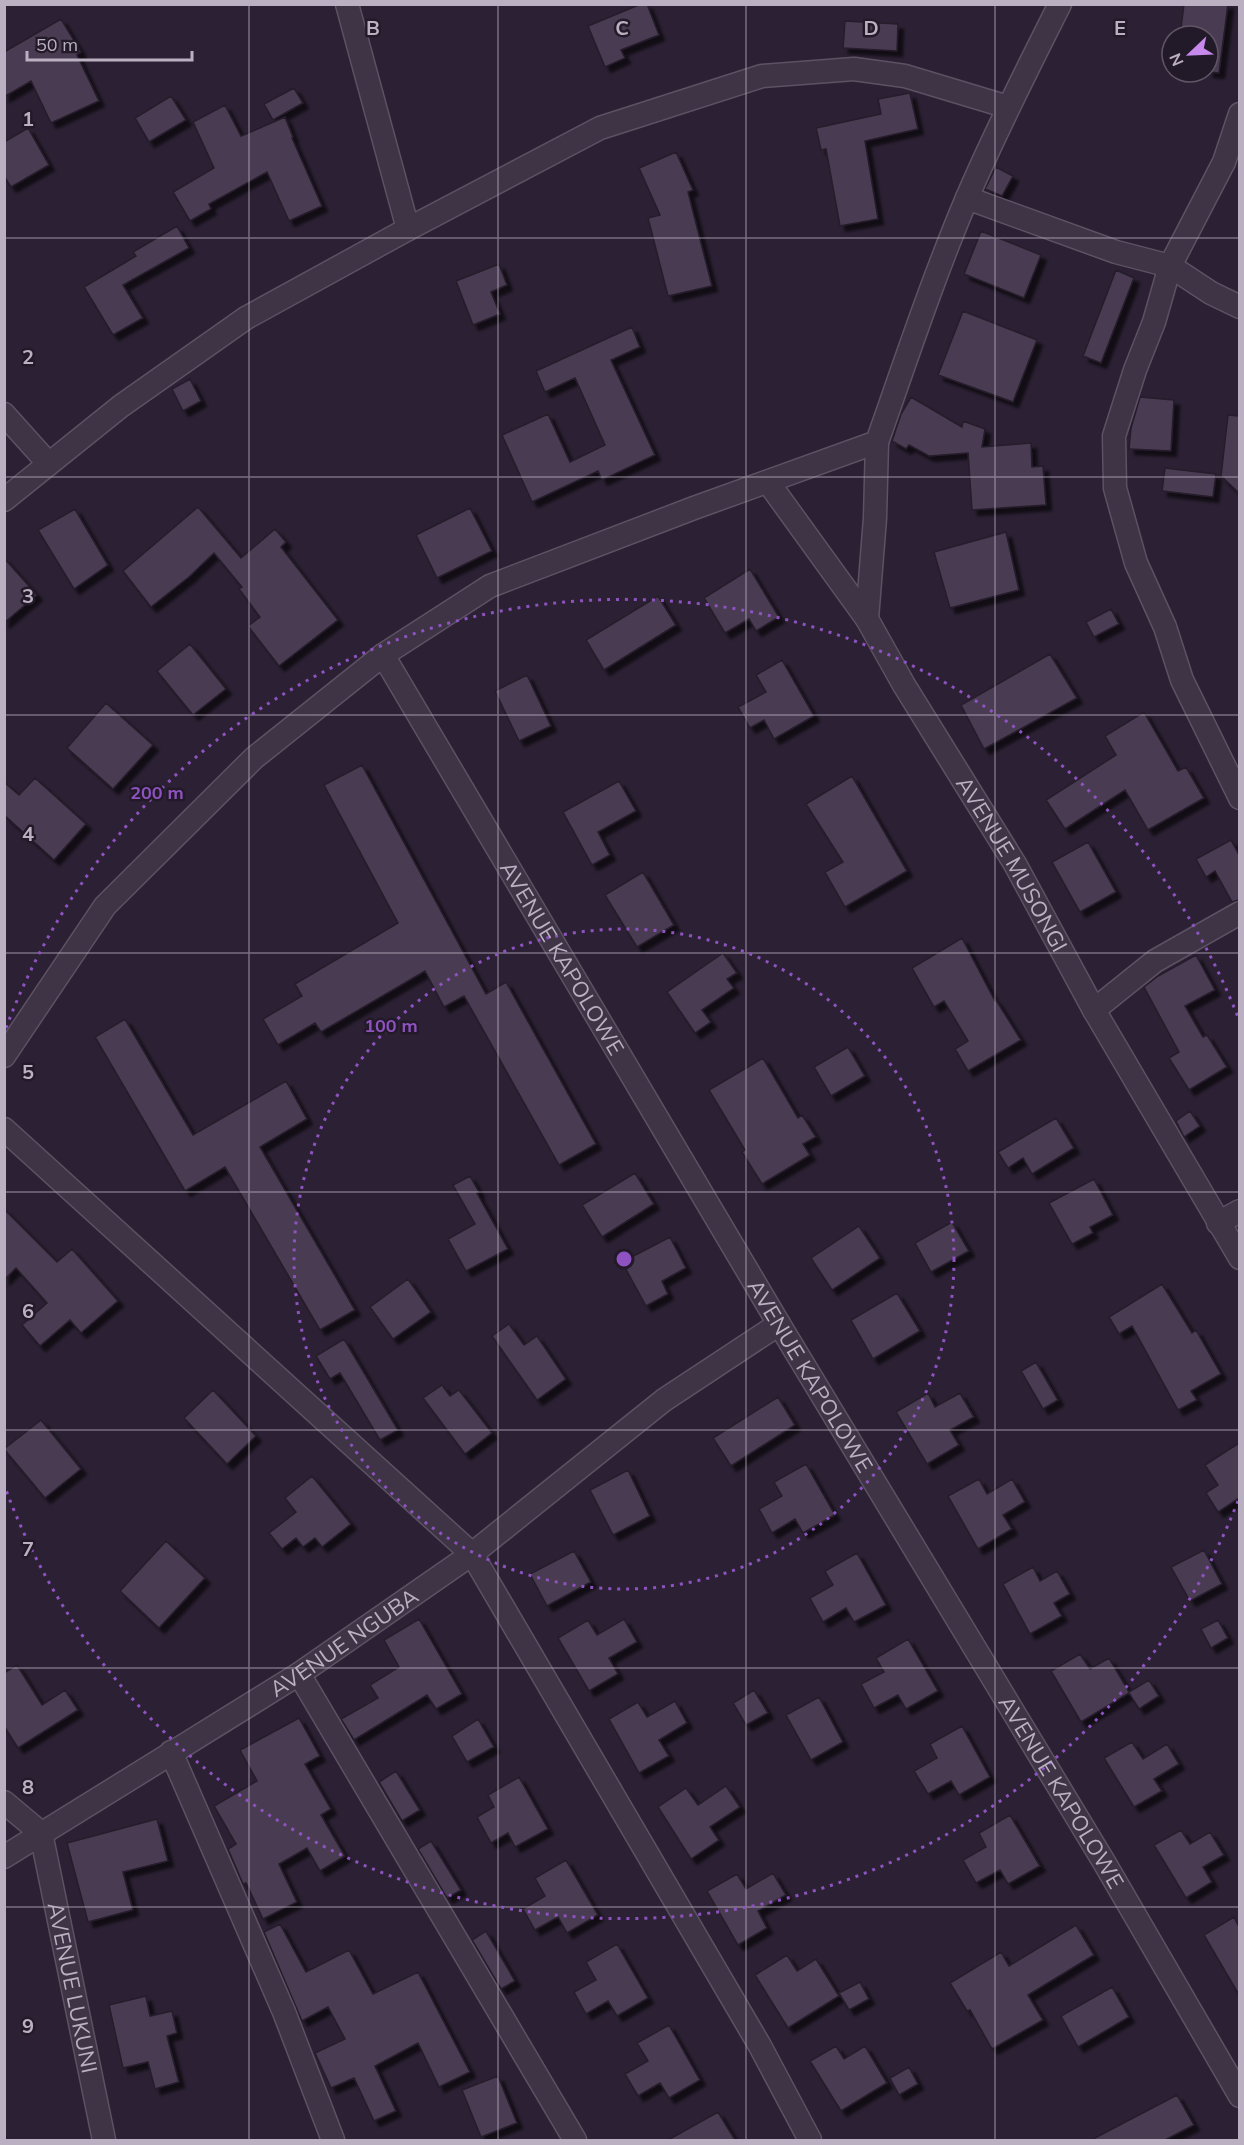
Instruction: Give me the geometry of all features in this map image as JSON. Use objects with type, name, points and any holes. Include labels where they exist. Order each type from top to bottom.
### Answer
[{"type":"street","points":[[347,4],[408,229]]},
{"type":"street","points":[[867,619],[875,518],[877,442],[931,290],[967,198],[1008,107],[1060,4]]},
{"type":"street","points":[[4,500],[121,406],[246,318],[408,229],[600,128],[762,76],[854,69],[905,76],[1008,107]]},
{"type":"street","points":[[1239,114],[1224,162],[1170,266],[1154,322],[1135,370],[1114,436],[1115,489],[1136,563],[1165,627],[1182,680],[1239,798]]},
{"type":"street","points":[[967,198],[1116,252],[1170,266],[1211,293],[1239,307]]},
{"type":"street","points":[[4,414],[48,464]]},
{"type":"street","points":[[4,1056],[105,906],[254,758],[383,655],[490,586],[694,508],[877,442]]},
{"type":"street","name":"AVENUE MUSONGI","points":[[768,482],[867,619],[904,685],[1015,864],[1094,1010],[1239,1258]]},
{"type":"street","name":"AVENUE KAPOLOWE","points":[[383,655],[779,1324],[1092,1842],[1239,2096]]},
{"type":"street","points":[[1094,1010],[1155,961],[1239,913]]},
{"type":"street","points":[[4,1129],[472,1554],[754,2036],[810,2140]]},
{"type":"street","points":[[1218,1223],[1239,1211]]},
{"type":"street","name":"AVENUE NGUBA","points":[[4,1857],[299,1674],[472,1554],[664,1400],[779,1324]]},
{"type":"street","points":[[299,1674],[575,2140]]},
{"type":"street","points":[[171,1752],[284,2012],[333,2140]]},
{"type":"street","points":[[4,1802],[41,1833]]},
{"type":"street","name":"AVENUE LUKUNI","points":[[41,1833],[104,2140]]},
{"type":"building","points":[[641,4],[647,4],[659,35],[621,50],[625,58],[605,67],[588,26]]},
{"type":"building","points":[[1184,4],[1228,4],[1220,65],[1220,24],[1182,24]]},
{"type":"building","points":[[61,19],[81,52],[77,55],[99,101],[51,123],[31,81],[4,97],[4,52]]},
{"type":"building","points":[[845,21],[898,24],[897,51],[843,48]]},
{"type":"building","points":[[294,88],[303,103],[273,120],[264,104]]},
{"type":"building","points":[[910,93],[918,129],[865,141],[878,219],[840,226],[826,149],[821,150],[816,128],[881,114],[878,99]]},
{"type":"building","points":[[171,96],[186,120],[149,142],[135,118]]},
{"type":"building","points":[[225,105],[241,136],[285,117],[322,206],[289,221],[267,172],[209,204],[211,209],[190,221],[173,192],[214,168],[193,122]]},
{"type":"building","points":[[28,128],[49,165],[11,187],[4,176],[4,142]]},
{"type":"building","points":[[676,152],[693,190],[688,192],[712,286],[668,296],[648,218],[660,215],[639,168]]},
{"type":"building","points":[[996,167],[1013,176],[1002,196],[985,189]]},
{"type":"building","points":[[177,226],[189,248],[123,285],[143,318],[113,335],[84,287],[136,256],[133,252]]},
{"type":"building","points":[[981,231],[1041,255],[1024,298],[964,274]]},
{"type":"building","points":[[499,264],[507,285],[491,292],[500,314],[473,325],[456,281]]},
{"type":"building","points":[[1116,270],[1134,278],[1101,363],[1083,356]]},
{"type":"building","points":[[963,311],[1037,340],[1013,402],[938,375]]},
{"type":"building","points":[[632,327],[640,347],[611,360],[655,455],[602,480],[598,471],[532,502],[502,435],[548,414],[570,462],[605,445],[575,378],[545,392],[536,371]]},
{"type":"building","points":[[190,379],[201,401],[183,411],[172,389]]},
{"type":"building","points":[[911,397],[962,427],[963,421],[985,429],[982,447],[1031,443],[1032,467],[1043,466],[1046,505],[972,510],[968,453],[929,456],[909,445],[906,449],[892,441],[901,414]]},
{"type":"building","points":[[1140,397],[1174,400],[1171,451],[1129,449],[1131,428]]},
{"type":"building","points":[[1228,415],[1239,416],[1239,493],[1221,476]]},
{"type":"building","points":[[1165,468],[1216,474],[1213,497],[1162,491]]},
{"type":"building","points":[[198,507],[241,558],[275,529],[286,542],[281,547],[338,620],[279,666],[248,626],[260,617],[239,589],[242,587],[214,553],[189,577],[151,607],[123,571]]},
{"type":"building","points":[[470,508],[492,551],[437,578],[416,535]]},
{"type":"building","points":[[75,509],[108,565],[74,589],[38,530]]},
{"type":"building","points":[[1006,532],[1019,590],[950,608],[934,552]]},
{"type":"building","points":[[4,558],[37,595],[4,623]]},
{"type":"building","points":[[750,569],[779,617],[756,631],[749,619],[725,633],[704,598]]},
{"type":"building","points":[[658,596],[676,625],[604,670],[586,640]]},
{"type":"building","points":[[1111,609],[1119,624],[1094,637],[1086,622]]},
{"type":"building","points":[[190,644],[226,689],[193,715],[157,671]]},
{"type":"building","points":[[1050,654],[1077,698],[984,749],[961,705]]},
{"type":"building","points":[[782,660],[814,716],[774,739],[764,720],[750,728],[738,707],[766,692],[756,675]]},
{"type":"building","points":[[527,675],[551,726],[519,741],[495,691]]},
{"type":"building","points":[[106,703],[153,745],[113,789],[67,748]]},
{"type":"building","points":[[1144,712],[1178,771],[1186,767],[1204,798],[1148,830],[1125,790],[1065,829],[1046,800],[1116,755],[1105,736]]},
{"type":"building","points":[[362,765],[486,994],[506,982],[596,1144],[559,1165],[464,996],[444,1007],[425,971],[321,1032],[315,1023],[278,1045],[263,1019],[302,996],[295,984],[398,923],[324,785]]},
{"type":"building","points":[[852,776],[907,871],[845,907],[825,872],[843,862],[806,804]]},
{"type":"building","points":[[35,778],[86,824],[54,860],[4,815],[4,782],[19,795]]},
{"type":"building","points":[[619,781],[636,811],[598,832],[610,855],[592,865],[563,812]]},
{"type":"building","points":[[1231,840],[1239,855],[1239,900],[1232,902],[1215,871],[1206,877],[1196,859]]},
{"type":"building","points":[[1088,842],[1116,892],[1080,912],[1052,862]]},
{"type":"building","points":[[643,872],[674,925],[637,947],[605,895]]},
{"type":"building","points":[[962,938],[995,1001],[1021,1040],[968,1071],[955,1049],[968,1041],[944,1001],[934,1007],[912,968]]},
{"type":"building","points":[[723,953],[737,973],[727,979],[734,988],[702,1010],[711,1022],[695,1033],[667,992]]},
{"type":"building","points":[[1196,955],[1215,990],[1185,1006],[1203,1037],[1207,1035],[1227,1067],[1189,1090],[1169,1058],[1179,1052],[1144,987],[1158,976]]},
{"type":"building","points":[[125,1019],[193,1135],[286,1081],[307,1119],[260,1147],[355,1310],[320,1330],[225,1167],[185,1191],[95,1037]]},
{"type":"building","points":[[848,1047],[865,1076],[831,1096],[814,1067]]},
{"type":"building","points":[[763,1058],[798,1118],[802,1115],[816,1137],[803,1144],[810,1155],[762,1184],[742,1152],[745,1150],[709,1090]]},
{"type":"building","points":[[1190,1111],[1200,1126],[1184,1137],[1176,1121]]},
{"type":"building","points":[[1056,1118],[1074,1148],[1032,1174],[1023,1158],[1008,1168],[998,1152]]},
{"type":"building","points":[[635,1173],[654,1204],[602,1237],[582,1205]]},
{"type":"building","points":[[470,1176],[508,1249],[466,1271],[448,1239],[475,1224],[453,1185]]},
{"type":"building","points":[[1094,1179],[1113,1215],[1090,1227],[1093,1233],[1072,1244],[1049,1203]]},
{"type":"building","points":[[4,1209],[57,1262],[72,1249],[118,1301],[81,1333],[70,1320],[40,1346],[22,1325],[47,1303],[16,1268],[4,1280]]},
{"type":"building","points":[[952,1222],[969,1251],[931,1272],[915,1243]]},
{"type":"building","points":[[859,1226],[880,1258],[832,1290],[811,1258]]},
{"type":"building","points":[[670,1237],[686,1268],[662,1281],[668,1294],[646,1306],[622,1262]]},
{"type":"building","points":[[408,1279],[431,1312],[393,1339],[370,1307]]},
{"type":"building","points":[[1162,1284],[1192,1333],[1196,1330],[1221,1374],[1191,1391],[1197,1400],[1178,1410],[1132,1326],[1119,1334],[1109,1317]]},
{"type":"building","points":[[897,1293],[920,1331],[873,1359],[851,1320]]},
{"type":"building","points":[[509,1324],[524,1345],[537,1336],[566,1379],[537,1400],[492,1336]]},
{"type":"building","points":[[344,1339],[398,1430],[380,1440],[340,1373],[330,1379],[316,1356]]},
{"type":"building","points":[[1036,1362],[1058,1400],[1043,1409],[1021,1371]]},
{"type":"building","points":[[442,1385],[450,1396],[459,1390],[492,1433],[465,1454],[423,1398]]},
{"type":"building","points":[[213,1390],[256,1436],[227,1464],[184,1418]]},
{"type":"building","points":[[928,1393],[935,1407],[960,1393],[974,1417],[950,1430],[959,1445],[927,1464],[896,1412]]},
{"type":"building","points":[[778,1397],[795,1425],[731,1466],[713,1438]]},
{"type":"building","points":[[41,1420],[81,1469],[45,1498],[4,1449]]},
{"type":"building","points":[[1239,1443],[1239,1498],[1218,1512],[1206,1493],[1218,1485],[1205,1465]]},
{"type":"building","points":[[806,1464],[835,1515],[803,1533],[795,1519],[772,1533],[759,1509],[782,1496],[774,1482]]},
{"type":"building","points":[[628,1470],[650,1516],[613,1535],[590,1490]]},
{"type":"building","points":[[312,1476],[351,1524],[322,1547],[315,1538],[303,1547],[296,1538],[282,1549],[269,1533],[296,1512],[285,1498]]},
{"type":"building","points":[[979,1479],[987,1494],[1012,1479],[1025,1502],[1003,1515],[1012,1529],[978,1549],[948,1496]]},
{"type":"building","points":[[166,1541],[205,1578],[159,1628],[120,1591]]},
{"type":"building","points":[[1204,1550],[1222,1584],[1190,1601],[1171,1567]]},
{"type":"building","points":[[574,1551],[591,1582],[547,1606],[530,1574]]},
{"type":"building","points":[[857,1553],[886,1605],[854,1622],[846,1608],[823,1622],[810,1598],[833,1585],[825,1571]]},
{"type":"building","points":[[1033,1567],[1040,1581],[1057,1571],[1070,1594],[1054,1603],[1062,1616],[1030,1634],[1003,1584]]},
{"type":"building","points":[[419,1619],[462,1694],[436,1709],[427,1695],[354,1740],[341,1719],[378,1698],[370,1685],[399,1667],[384,1640]]},
{"type":"building","points":[[624,1619],[637,1642],[609,1658],[618,1674],[589,1691],[558,1638],[588,1620],[597,1635]]},
{"type":"building","points":[[1218,1620],[1228,1638],[1211,1648],[1201,1629]]},
{"type":"building","points":[[908,1639],[938,1691],[906,1709],[898,1695],[874,1708],[861,1684],[884,1672],[876,1658]]},
{"type":"building","points":[[1080,1654],[1090,1669],[1109,1658],[1129,1692],[1149,1680],[1159,1696],[1139,1709],[1129,1693],[1081,1722],[1051,1671]]},
{"type":"building","points":[[17,1665],[42,1705],[65,1690],[78,1710],[18,1748],[4,1726],[4,1673]]},
{"type":"building","points":[[754,1690],[768,1713],[746,1725],[733,1703]]},
{"type":"building","points":[[819,1697],[843,1742],[811,1760],[786,1715]]},
{"type":"building","points":[[675,1701],[687,1723],[659,1740],[669,1756],[639,1773],[609,1719],[638,1702],[647,1717]]},
{"type":"building","points":[[299,1718],[320,1756],[305,1764],[331,1809],[321,1815],[345,1856],[320,1871],[307,1848],[279,1864],[297,1902],[263,1919],[246,1883],[243,1884],[228,1849],[236,1844],[214,1806],[257,1781],[240,1750]]},
{"type":"building","points":[[478,1719],[494,1747],[467,1762],[452,1736]]},
{"type":"building","points":[[962,1726],[990,1777],[959,1795],[951,1781],[928,1794],[914,1771],[937,1758],[930,1744]]},
{"type":"building","points":[[1132,1742],[1143,1759],[1167,1744],[1179,1764],[1154,1779],[1162,1791],[1134,1807],[1104,1758]]},
{"type":"building","points":[[396,1771],[420,1810],[402,1821],[379,1782]]},
{"type":"building","points":[[519,1777],[548,1829],[515,1847],[508,1833],[491,1843],[477,1817],[494,1807],[488,1795]]},
{"type":"building","points":[[726,1786],[740,1807],[710,1827],[719,1840],[691,1859],[658,1807],[686,1788],[698,1805]]},
{"type":"building","points":[[1010,1815],[1040,1866],[1008,1884],[1000,1870],[976,1883],[963,1860],[986,1847],[979,1833]]},
{"type":"building","points":[[157,1819],[168,1861],[123,1872],[133,1910],[88,1922],[67,1843]]},
{"type":"building","points":[[1181,1830],[1190,1844],[1210,1832],[1224,1855],[1203,1867],[1212,1882],[1186,1898],[1154,1845]]},
{"type":"building","points":[[431,1841],[461,1890],[447,1898],[418,1849]]},
{"type":"building","points":[[566,1860],[598,1915],[567,1933],[558,1917],[535,1930],[523,1909],[545,1896],[535,1878]]},
{"type":"building","points":[[773,1873],[786,1895],[758,1911],[767,1928],[738,1945],[707,1891],[737,1874],[746,1889]]},
{"type":"building","points":[[1234,1917],[1239,1927],[1239,1995],[1204,1935]]},
{"type":"building","points":[[280,1924],[306,1972],[349,1950],[373,1994],[418,1972],[470,2072],[439,2087],[418,2043],[375,2066],[396,2111],[374,2121],[354,2078],[331,2088],[315,2053],[345,2039],[328,2007],[302,2021],[264,1932]]},
{"type":"building","points":[[1076,1925],[1094,1955],[1028,1995],[1043,2020],[992,2049],[970,2010],[967,2011],[950,1983],[1001,1952],[1009,1966]]},
{"type":"building","points":[[486,1931],[515,1981],[501,1989],[472,1940]]},
{"type":"building","points":[[617,1944],[648,1998],[617,2016],[608,2001],[586,2014],[574,1992],[596,1980],[586,1962]]},
{"type":"building","points":[[787,1955],[797,1971],[816,1959],[839,1996],[788,2028],[755,1975]]},
{"type":"building","points":[[860,1982],[869,1999],[849,2010],[839,1993]]},
{"type":"building","points":[[1112,1987],[1129,2017],[1078,2047],[1061,2016]]},
{"type":"building","points":[[146,1996],[150,2016],[172,2011],[177,2033],[167,2036],[179,2082],[155,2089],[148,2062],[123,2068],[109,2005]]},
{"type":"building","points":[[669,2025],[700,2080],[669,2098],[660,2083],[638,2096],[625,2074],[648,2061],[637,2043]]},
{"type":"building","points":[[836,2046],[844,2059],[865,2046],[887,2083],[841,2111],[810,2061]]},
{"type":"building","points":[[909,2067],[918,2084],[899,2095],[890,2078]]},
{"type":"building","points":[[498,2076],[517,2123],[481,2137],[462,2090]]},
{"type":"building","points":[[1177,2095],[1194,2125],[1165,2140],[1091,2140]]},
{"type":"building","points":[[718,2112],[735,2140],[668,2140]]}]
